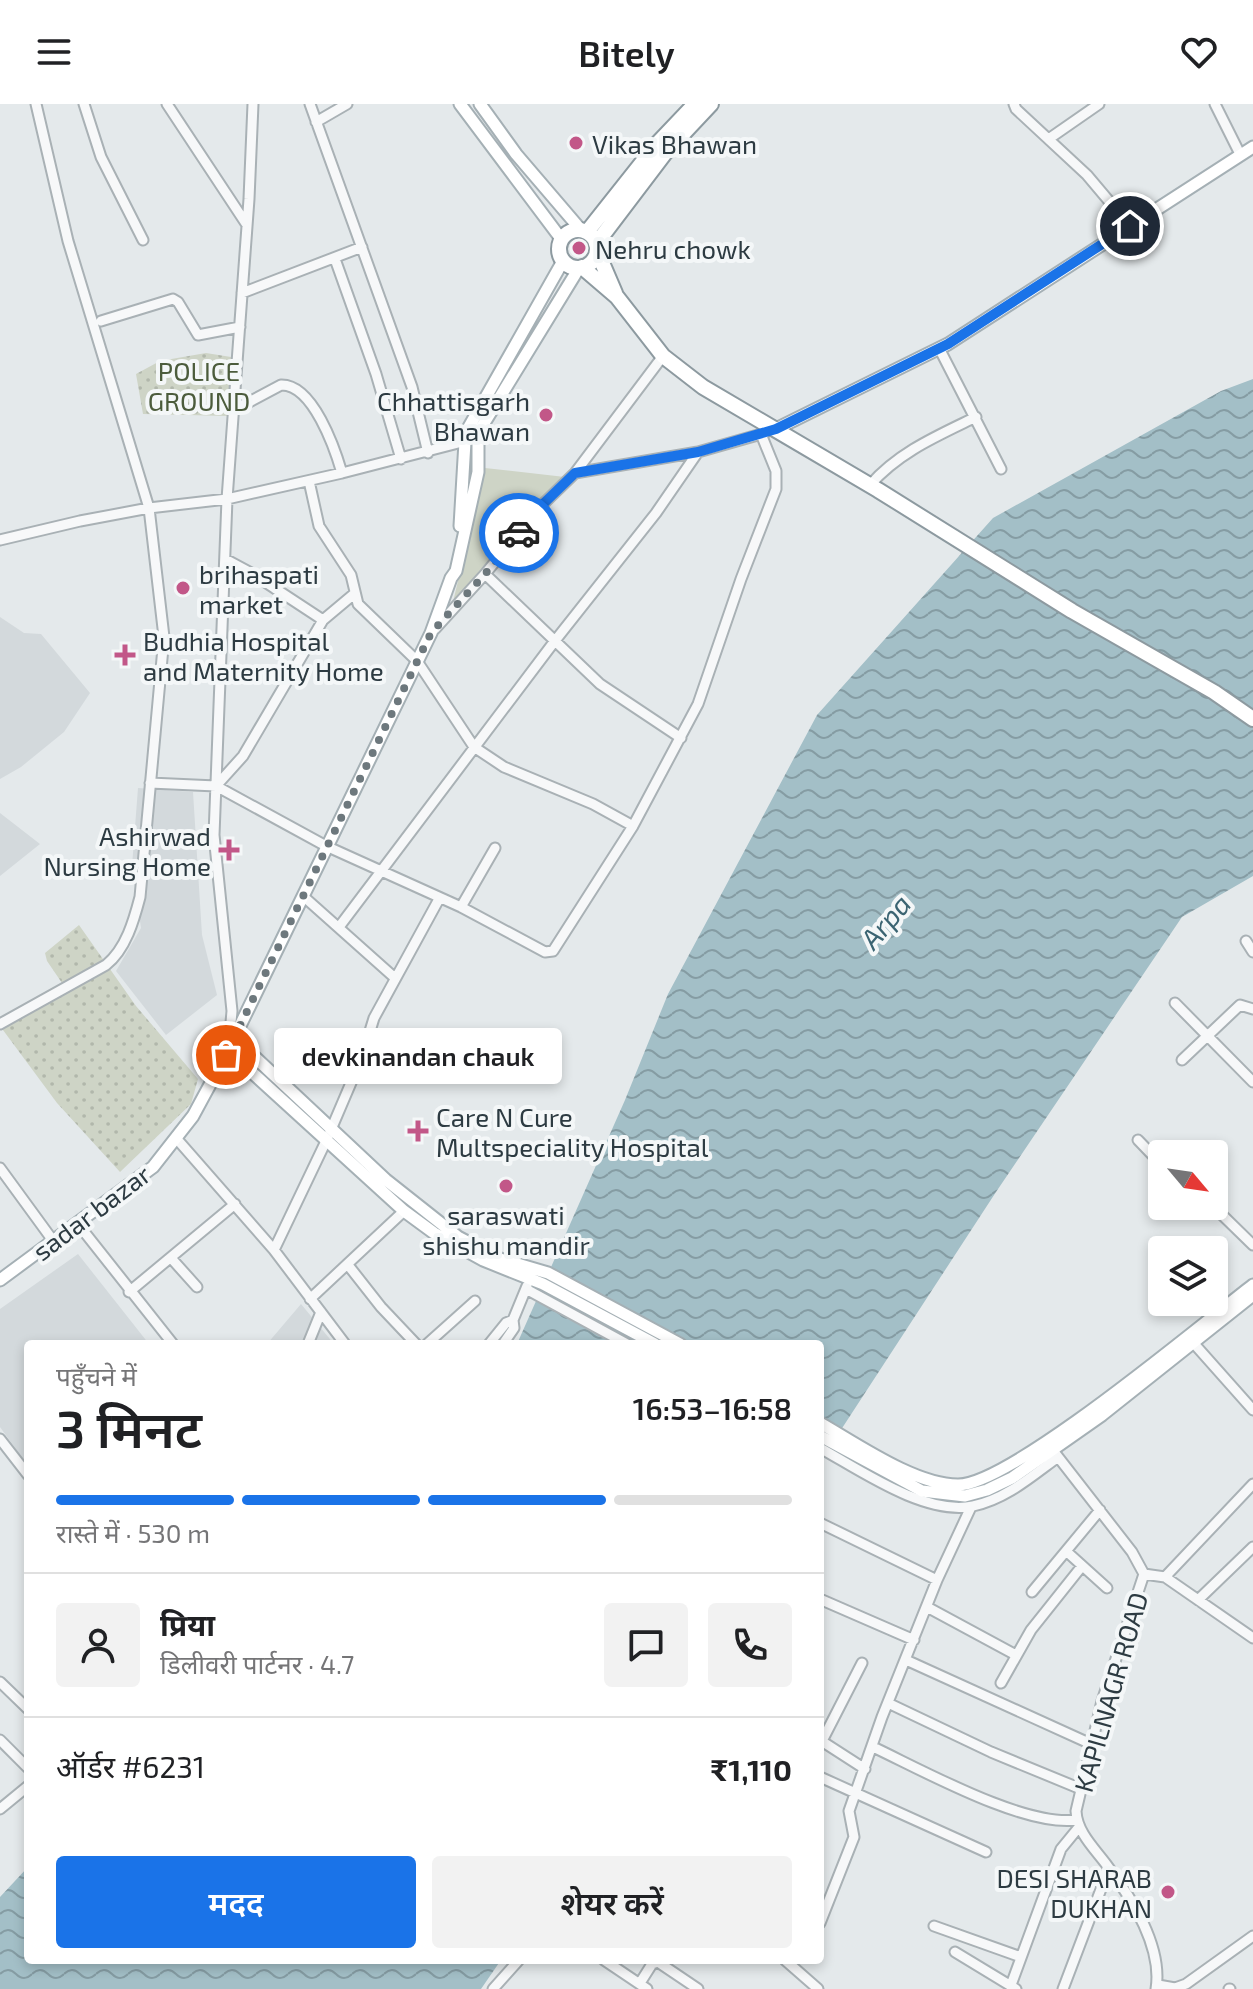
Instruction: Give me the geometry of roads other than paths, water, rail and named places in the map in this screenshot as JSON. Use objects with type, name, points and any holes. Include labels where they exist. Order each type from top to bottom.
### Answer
[{"type":"highway","points":[[581,268],[590,264],[590,239],[656,145],[695,104]]},
{"type":"highway","points":[[590,239],[711,104]]},
{"type":"highway","points":[[590,239],[567,234],[559,247],[563,261],[581,268],[617,297]]},
{"type":"highway","points":[[590,239],[617,297],[663,356],[703,387],[769,432],[874,488],[1072,611],[1214,692],[1253,719]]},
{"type":"main road","points":[[460,104],[562,240]]},
{"type":"main road","points":[[480,104],[516,154],[590,239]]},
{"type":"main road","points":[[769,432],[939,348],[1253,147]]},
{"type":"main road","points":[[563,261],[476,410],[465,442],[462,514],[451,578],[431,633],[233,1034],[221,1044],[231,1056],[458,1237],[672,1340]]},
{"type":"main road","points":[[451,578],[456,571],[472,505],[478,472],[478,439],[484,420],[581,268]]},
{"type":"main road","points":[[233,1034],[242,1038],[244,1047],[404,1211],[434,1233],[528,1284],[546,1279],[648,1340]]},
{"type":"main road","points":[[231,1056],[244,1047]]},
{"type":"main road","name":"sadar bazar","points":[[0,1280],[153,1167],[193,1116],[231,1056]]},
{"type":"main road","points":[[824,1426],[922,1491],[965,1496],[987,1490],[1012,1478],[1136,1389],[1253,1285]]},
{"type":"main road","points":[[1190,1339],[1253,1295]]},
{"type":"main road","points":[[824,1437],[855,1449]]},
{"type":"street","points":[[0,1024],[102,968],[117,953],[129,929],[140,897],[164,637],[149,508],[68,241],[36,104]]},
{"type":"street","points":[[84,104],[101,157],[143,240]]},
{"type":"street","points":[[167,104],[247,225]]},
{"type":"street","points":[[233,1034],[214,835],[227,499],[253,104]]},
{"type":"street","points":[[310,104],[412,387],[428,453]]},
{"type":"street","points":[[316,122],[347,104]]},
{"type":"street","points":[[1014,104],[1087,175],[1130,226]]},
{"type":"street","points":[[1050,138],[1099,104]]},
{"type":"street","points":[[1215,104],[1240,154]]},
{"type":"street","points":[[242,293],[362,247]]},
{"type":"street","points":[[335,259],[376,374],[401,459]]},
{"type":"street","points":[[101,321],[173,299],[198,335],[240,327]]},
{"type":"street","points":[[939,348],[1001,469]]},
{"type":"street","points":[[431,633],[540,507],[575,473],[663,356]]},
{"type":"street","points":[[234,410],[281,385],[289,385],[305,399],[325,426],[342,473]]},
{"type":"street","points":[[874,488],[882,471],[908,451],[976,417]]},
{"type":"street","points":[[150,783],[216,786],[326,846],[461,907],[545,952],[553,951],[633,826],[698,704],[776,489],[769,432],[698,452],[575,473]]},
{"type":"street","points":[[0,540],[149,508],[227,499],[478,439]]},
{"type":"street","points":[[339,927],[554,642],[656,513],[698,452]]},
{"type":"street","points":[[309,481],[319,526],[351,575],[354,594],[362,609],[417,661],[474,747],[504,767],[593,804],[633,826]]},
{"type":"street","points":[[225,559],[323,620]]},
{"type":"street","points":[[485,574],[600,684],[681,738]]},
{"type":"street","points":[[216,786],[243,756],[323,620],[354,594]]},
{"type":"street","points":[[461,907],[495,848]]},
{"type":"street","points":[[303,896],[395,978]]},
{"type":"street","points":[[274,1250],[362,1057],[374,1018],[439,899]]},
{"type":"street","points":[[1246,941],[1253,952]]},
{"type":"street","points":[[1175,1003],[1210,1035],[1253,1082]]},
{"type":"street","points":[[1182,1060],[1240,1005],[1253,1009]]},
{"type":"street","points":[[176,1138],[274,1250],[342,1340]]},
{"type":"street","points":[[1138,1140],[1148,1150]]},
{"type":"street","points":[[0,1168],[54,1242]]},
{"type":"street","points":[[129,1292],[235,1204]]},
{"type":"street","points":[[310,1299],[404,1211]]},
{"type":"street","points":[[1227,1220],[1253,1245]]},
{"type":"street","points":[[78,1224],[170,1340]]},
{"type":"street","points":[[171,1258],[197,1287]]},
{"type":"street","points":[[348,1265],[412,1340]]},
{"type":"street","points":[[506,1340],[514,1328],[513,1320],[528,1284],[620,1340]]},
{"type":"street","points":[[431,1340],[475,1301]]},
{"type":"street","points":[[309,1340],[321,1312]]},
{"type":"street","points":[[492,1340],[506,1323],[513,1320]]},
{"type":"street","points":[[1190,1339],[1253,1410]]},
{"type":"street","points":[[0,1439],[24,1470]]},
{"type":"street","points":[[824,1450],[906,1495],[929,1503],[971,1507],[1007,1493],[1052,1450],[1100,1510],[1142,1571],[1165,1577],[1253,1638]]},
{"type":"street","points":[[1165,1577],[1253,1484]]},
{"type":"street","points":[[824,1906],[854,1837],[849,1811],[888,1703],[937,1580],[971,1507]]},
{"type":"street","points":[[1032,1592],[1100,1510]]},
{"type":"street","points":[[824,1525],[937,1580]]},
{"type":"street","points":[[1198,1600],[1253,1547]]},
{"type":"street","points":[[1066,1551],[1107,1588]]},
{"type":"street","points":[[1001,1683],[1031,1630],[1082,1566]]},
{"type":"street","name":"KAPILNAGR ROAD","points":[[1142,1571],[1091,1744],[1081,1789],[1078,1823],[1144,1927],[1156,1965],[1157,1987]]},
{"type":"street","points":[[824,1601],[914,1640]]},
{"type":"street","points":[[927,1607],[1016,1655]]},
{"type":"street","points":[[906,1660],[1091,1744]]},
{"type":"street","points":[[824,1735],[862,1663]]},
{"type":"street","points":[[0,1682],[24,1705]]},
{"type":"street","points":[[888,1703],[991,1752],[1081,1789]]},
{"type":"street","points":[[0,1741],[24,1764]]},
{"type":"street","points":[[824,1743],[865,1769]]},
{"type":"street","points":[[873,1747],[995,1802],[1048,1819],[1078,1823],[1061,1849],[1013,1987],[955,1952]]},
{"type":"street","points":[[824,1779],[986,1852]]},
{"type":"street","points":[[0,1809],[24,1789]]},
{"type":"street","points":[[1063,1989],[1109,1868]]},
{"type":"street","points":[[934,1926],[1021,1957]]},
{"type":"street","points":[[1157,1987],[1175,1988],[1186,1984],[1253,1936]]},
{"type":"street","points":[[493,1989],[515,1964]]},
{"type":"street","points":[[610,1964],[643,1986],[652,1964]]},
{"type":"street","points":[[661,1964],[698,1989]]},
{"type":"street","points":[[789,1964],[818,1989]]},
{"type":"street","points":[[797,1971],[800,1964]]},
{"type":"water","name":"Arpa","points":[[1253,379],[1253,876],[1182,917],[996,1192],[824,1456],[824,1340],[519,1340],[625,1100],[668,994],[817,715],[993,518],[1221,391]]},
{"type":"water","points":[[24,1871],[24,1964],[498,1964],[481,1989],[0,1989],[0,1897]]},
{"type":"place","name":"Vikas Bhawan","points":[[576,143]]},
{"type":"place","name":"Nehru chowk","points":[[579,248]]},
{"type":"place","name":"Chhattisgarh Bhawan","points":[[546,415]]},
{"type":"place","name":"brihaspati market","points":[[183,588]]},
{"type":"place","name":"Budhia Hospital and Maternity Home","points":[[125,655]]},
{"type":"place","name":"Ashirwad Nursing Home","points":[[229,850]]},
{"type":"place","name":"devkinandan chauk","points":[[226,1055]]},
{"type":"place","name":"Care N Cure Multspeciality Hospital","points":[[418,1131]]},
{"type":"place","name":"saraswati shishu mandir","points":[[506,1186]]},
{"type":"place","name":"DESI SHARAB DUKHAN","points":[[1168,1892]]},
{"type":"park label","name":"POLICE GROUND","points":[[199,385]]}]
